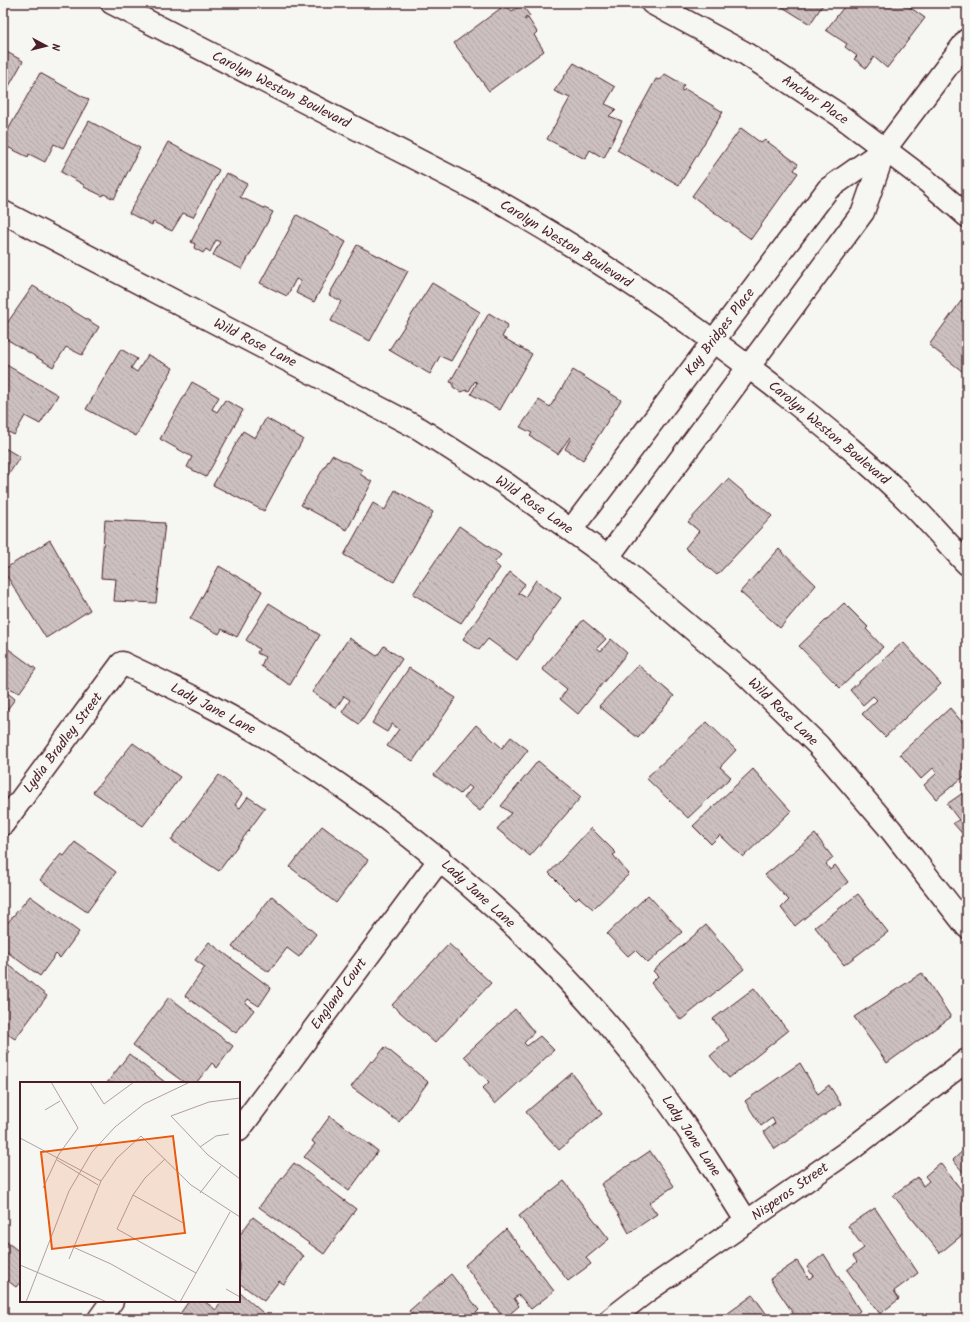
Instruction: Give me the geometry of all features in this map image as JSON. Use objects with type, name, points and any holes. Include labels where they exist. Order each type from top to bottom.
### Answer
[{"type":"street","name":"Carolyn Weston Boulevard","points":[[112,3],[490,197],[550,231],[640,289],[750,367],[835,435],[911,503],[967,564]]},
{"type":"street","name":"Anchor Place","points":[[652,3],[743,52],[838,114],[928,182],[967,216]]},
{"type":"street","name":"Kay Bridges Place","points":[[608,557],[750,367],[863,212],[885,149],[967,40]]},
{"type":"street","name":"Kay Bridges Place","points":[[571,530],[828,188],[885,149]]},
{"type":"street","name":"Wild Rose Lane","points":[[3,212],[420,429],[506,484],[608,557],[742,671],[818,745],[891,830],[967,927]]},
{"type":"street","name":"Lydia Bradley Street","points":[[3,824],[122,663]]},
{"type":"street","name":"Lady Jane Lane","points":[[122,663],[187,694],[272,741],[352,793],[440,859],[518,929],[586,1000],[646,1072],[668,1102],[699,1145],[747,1222]]},
{"type":"street","name":"England Court","points":[[240,1129],[440,859]]},
{"type":"street","name":"Nisperos Street","points":[[611,1319],[647,1291],[850,1150],[967,1060]]},
{"type":"street","points":[[99,1319],[111,1302]]},
{"type":"building","points":[[776,3],[824,3],[810,24]]},
{"type":"building","points":[[847,3],[904,3],[925,18],[887,68],[874,57],[866,68],[854,59],[857,56],[845,47],[847,44],[826,30]]},
{"type":"building","points":[[505,5],[512,11],[522,5],[530,16],[525,18],[525,20],[528,18],[537,32],[534,35],[544,51],[489,91],[454,43]]},
{"type":"building","points":[[3,50],[23,61],[3,97]]},
{"type":"building","points":[[574,63],[615,87],[605,104],[616,109],[609,116],[622,121],[604,158],[590,150],[585,159],[547,139],[570,98],[554,91]]},
{"type":"building","points":[[40,73],[89,100],[63,148],[54,144],[45,162],[29,154],[28,157],[3,145],[3,139]]},
{"type":"building","points":[[665,74],[684,85],[681,90],[683,91],[685,89],[723,112],[679,185],[617,150],[656,79],[660,80]]},
{"type":"building","points":[[89,121],[140,148],[114,199],[104,194],[103,196],[84,187],[84,185],[61,172]]},
{"type":"building","points":[[741,128],[761,143],[765,140],[798,164],[794,170],[798,173],[751,239],[692,196]]},
{"type":"building","points":[[168,142],[219,170],[193,217],[183,213],[172,231],[153,222],[152,225],[129,213]]},
{"type":"building","points":[[226,173],[247,184],[240,197],[273,212],[242,269],[213,255],[220,242],[216,240],[210,252],[206,249],[203,253],[194,248],[195,244],[191,242]]},
{"type":"building","points":[[297,215],[346,242],[314,302],[296,293],[301,281],[296,279],[287,296],[260,283]]},
{"type":"building","points":[[357,245],[408,271],[370,341],[331,321],[341,301],[329,295]]},
{"type":"building","points":[[432,283],[480,312],[451,361],[440,356],[430,374],[389,350]]},
{"type":"building","points":[[33,286],[99,327],[82,355],[66,347],[53,367],[3,337],[3,329]]},
{"type":"building","points":[[967,293],[967,375],[929,345]]},
{"type":"building","points":[[489,313],[508,325],[502,337],[532,354],[500,410],[471,394],[477,383],[475,381],[469,391],[467,390],[461,392],[453,387],[453,383],[450,382]]},
{"type":"building","points":[[121,349],[137,359],[131,368],[137,372],[148,355],[173,368],[136,436],[86,409]]},
{"type":"building","points":[[3,363],[58,395],[40,424],[25,416],[14,435],[3,429]]},
{"type":"building","points":[[573,370],[621,400],[583,460],[565,449],[571,438],[570,437],[558,454],[530,436],[532,433],[520,427],[539,400],[550,407]]},
{"type":"building","points":[[192,382],[219,397],[212,409],[217,412],[225,400],[243,410],[206,477],[187,467],[192,457],[160,439]]},
{"type":"building","points":[[266,418],[303,439],[264,511],[213,485],[243,431],[255,438]]},
{"type":"building","points":[[3,447],[20,457],[3,483]]},
{"type":"building","points":[[332,455],[362,470],[360,474],[372,482],[347,530],[301,505]]},
{"type":"building","points":[[728,479],[772,516],[717,575],[685,548],[699,531],[688,522]]},
{"type":"building","points":[[395,490],[433,512],[394,582],[344,555],[373,503],[385,510]]},
{"type":"building","points":[[105,520],[165,523],[156,603],[114,601],[116,579],[101,578]]},
{"type":"building","points":[[459,526],[501,555],[494,563],[500,568],[461,623],[413,594]]},
{"type":"building","points":[[50,540],[90,610],[46,638],[3,570]]},
{"type":"building","points":[[779,549],[816,585],[780,628],[740,592]]},
{"type":"building","points":[[219,566],[262,591],[237,637],[222,629],[219,634],[190,619]]},
{"type":"building","points":[[510,572],[525,584],[518,593],[525,597],[536,580],[561,598],[517,660],[488,639],[479,650],[463,639]]},
{"type":"building","points":[[269,603],[320,635],[290,685],[261,666],[265,657],[257,653],[259,649],[246,640]]},
{"type":"building","points":[[844,603],[868,627],[866,629],[883,647],[840,688],[799,646]]},
{"type":"building","points":[[583,620],[606,639],[597,648],[601,651],[611,639],[627,653],[578,714],[560,699],[567,689],[542,669]]},
{"type":"building","points":[[349,638],[377,656],[384,646],[402,659],[359,724],[342,712],[350,700],[344,696],[336,708],[312,692]]},
{"type":"building","points":[[903,642],[941,684],[885,737],[862,714],[877,700],[873,696],[863,705],[850,690]]},
{"type":"building","points":[[3,645],[36,669],[19,693],[8,687],[5,691],[15,699],[3,715]]},
{"type":"building","points":[[638,665],[674,696],[638,738],[599,706]]},
{"type":"building","points":[[409,668],[456,698],[413,761],[387,746],[399,729],[392,724],[387,732],[372,723]]},
{"type":"building","points":[[950,708],[967,728],[967,774],[936,799],[924,785],[937,773],[933,768],[921,779],[900,754]]},
{"type":"building","points":[[707,722],[736,750],[720,767],[731,777],[688,818],[646,778]]},
{"type":"building","points":[[476,725],[502,748],[511,737],[528,750],[480,811],[464,798],[472,788],[468,785],[460,794],[434,775]]},
{"type":"building","points":[[133,743],[180,777],[143,826],[93,792]]},
{"type":"building","points":[[538,761],[581,797],[530,856],[497,829],[511,813],[501,806]]},
{"type":"building","points":[[753,769],[791,811],[743,857],[720,835],[711,844],[693,826]]},
{"type":"building","points":[[219,775],[242,794],[235,805],[240,808],[248,797],[265,808],[219,871],[171,840]]},
{"type":"building","points":[[967,790],[967,839],[953,823],[959,820],[947,804]]},
{"type":"building","points":[[322,826],[368,860],[336,903],[290,867]]},
{"type":"building","points":[[591,828],[616,853],[613,855],[629,874],[593,909],[579,897],[576,900],[549,873]]},
{"type":"building","points":[[815,834],[833,858],[826,864],[830,870],[835,865],[848,882],[795,926],[781,908],[789,900],[765,875]]},
{"type":"building","points":[[75,842],[116,872],[87,912],[40,880],[61,854],[64,856]]},
{"type":"building","points":[[858,894],[888,932],[844,965],[815,927]]},
{"type":"building","points":[[648,895],[682,932],[648,963],[635,950],[628,956],[607,934]]},
{"type":"building","points":[[30,896],[79,932],[60,958],[56,954],[40,976],[3,949],[3,937],[8,931],[4,927]]},
{"type":"building","points":[[272,896],[316,934],[299,957],[287,948],[269,972],[232,947]]},
{"type":"building","points":[[706,925],[744,969],[681,1020],[651,983],[658,976],[653,971]]},
{"type":"building","points":[[209,942],[271,988],[259,1006],[248,999],[245,1003],[254,1010],[236,1033],[185,996],[205,967],[195,960]]},
{"type":"building","points":[[449,944],[491,983],[435,1043],[392,1005]]},
{"type":"building","points":[[3,960],[47,996],[15,1039],[3,1031]]},
{"type":"building","points":[[922,973],[951,1017],[887,1063],[854,1017]]},
{"type":"building","points":[[754,988],[788,1031],[729,1078],[710,1056],[729,1040],[713,1019]]},
{"type":"building","points":[[169,997],[233,1046],[217,1068],[212,1063],[197,1082],[184,1082],[133,1045]]},
{"type":"building","points":[[515,1009],[534,1032],[524,1043],[527,1046],[540,1036],[554,1050],[495,1104],[482,1089],[489,1082],[464,1056]]},
{"type":"building","points":[[3,1047],[10,1052],[3,1061]]},
{"type":"building","points":[[385,1047],[428,1082],[399,1122],[351,1087],[371,1061],[373,1062]]},
{"type":"building","points":[[129,1054],[165,1082],[108,1082]]},
{"type":"building","points":[[800,1063],[818,1094],[829,1085],[841,1104],[775,1149],[764,1132],[775,1123],[772,1118],[761,1126],[745,1101]]},
{"type":"building","points":[[572,1073],[602,1114],[559,1150],[526,1112]]},
{"type":"building","points":[[330,1116],[378,1151],[349,1191],[304,1157],[315,1144],[312,1141]]},
{"type":"building","points":[[967,1147],[967,1177],[953,1160]]},
{"type":"building","points":[[650,1151],[674,1186],[649,1203],[657,1214],[629,1233],[601,1184]]},
{"type":"building","points":[[294,1163],[356,1209],[324,1254],[259,1207]]},
{"type":"building","points":[[940,1163],[967,1197],[967,1231],[940,1253],[893,1195],[918,1177],[923,1186],[929,1181],[925,1176]]},
{"type":"building","points":[[564,1181],[609,1239],[586,1258],[591,1264],[568,1281],[519,1216]]},
{"type":"building","points":[[875,1208],[918,1273],[894,1291],[899,1299],[880,1314],[847,1270],[857,1262],[853,1256],[864,1248],[848,1226]]},
{"type":"building","points":[[253,1217],[304,1256],[284,1284],[279,1281],[264,1301],[240,1284],[240,1235]]},
{"type":"building","points":[[506,1229],[554,1291],[531,1309],[519,1295],[514,1298],[519,1306],[504,1319],[465,1265]]},
{"type":"building","points":[[3,1239],[20,1252],[20,1282],[16,1287],[3,1277]]},
{"type":"building","points":[[824,1254],[860,1311],[849,1319],[797,1319],[770,1279],[797,1261],[809,1279],[813,1276],[807,1267]]},
{"type":"building","points":[[451,1274],[479,1310],[472,1317],[473,1319],[415,1319],[409,1311]]},
{"type":"building","points":[[240,1293],[270,1319],[177,1318],[188,1302],[205,1302],[216,1310],[221,1302],[240,1302]]},
{"type":"building","points":[[753,1295],[770,1319],[720,1319]]}]
